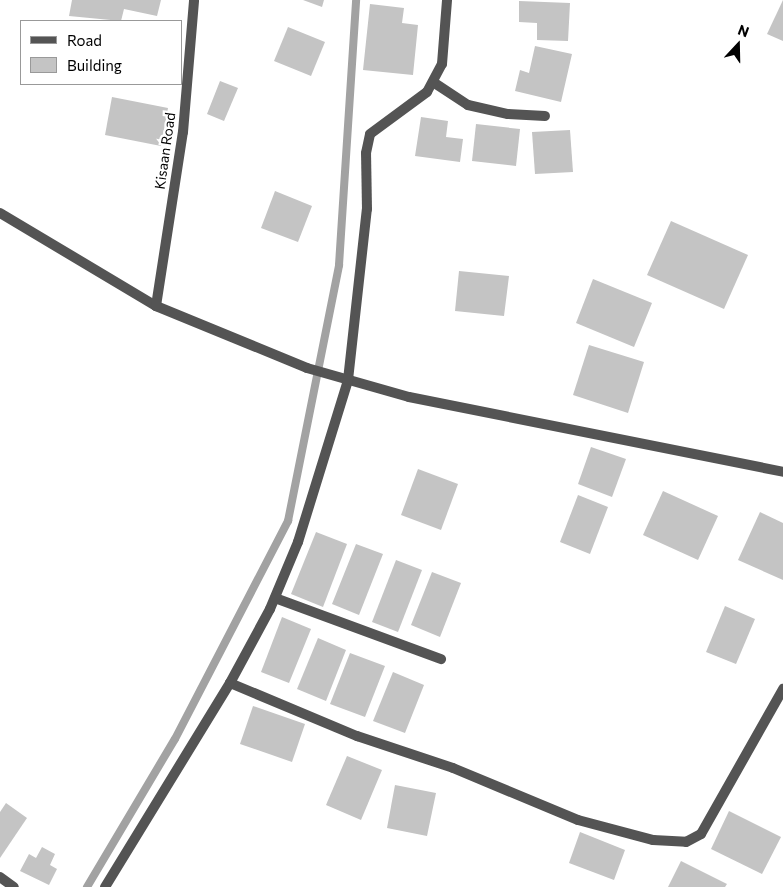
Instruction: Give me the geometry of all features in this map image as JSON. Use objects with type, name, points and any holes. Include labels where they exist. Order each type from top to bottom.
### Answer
[{"type":"street","name":"Kisaan Road","points":[[156,306],[183,132],[194,0]]},
{"type":"street","points":[[105,887],[230,683],[275,598],[298,542],[344,378],[362,267],[367,209],[366,153],[370,134],[428,92],[442,64],[447,0]]},
{"type":"street","points":[[433,82],[468,105],[545,116]]},
{"type":"street","points":[[0,213],[156,306],[307,368],[409,397],[783,472]]},
{"type":"street","points":[[275,598],[441,659]]},
{"type":"street","points":[[230,683],[357,736],[454,768],[578,820],[653,840],[686,842],[701,834],[783,689]]},
{"type":"street","points":[[0,877],[14,887]]},
{"type":"building","points":[[72,0],[161,0],[157,16],[124,9],[121,20],[69,16]]},
{"type":"building","points":[[303,0],[324,0],[322,7]]},
{"type":"building","points":[[783,0],[783,41],[767,34]]},
{"type":"building","points":[[519,1],[570,3],[568,41],[537,40],[537,23],[519,22]]},
{"type":"building","points":[[370,4],[404,8],[402,23],[418,25],[413,75],[363,70]]},
{"type":"building","points":[[288,27],[325,42],[311,76],[274,61]]},
{"type":"building","points":[[535,46],[572,54],[561,102],[515,91],[520,70],[529,73]]},
{"type":"building","points":[[220,81],[238,88],[224,121],[207,114]]},
{"type":"building","points":[[112,97],[168,108],[161,146],[105,135]]},
{"type":"building","points":[[421,117],[448,121],[446,137],[463,139],[460,162],[415,156]]},
{"type":"building","points":[[476,124],[520,129],[516,166],[472,161]]},
{"type":"building","points":[[570,130],[573,172],[535,174],[532,132]]},
{"type":"building","points":[[275,191],[312,206],[298,242],[261,228]]},
{"type":"building","points":[[671,221],[748,255],[724,309],[647,275]]},
{"type":"building","points":[[459,271],[509,276],[504,316],[455,311]]},
{"type":"building","points":[[593,279],[652,303],[634,347],[576,323]]},
{"type":"building","points":[[589,345],[644,362],[628,413],[573,395]]},
{"type":"building","points":[[591,447],[626,459],[612,497],[578,484]]},
{"type":"building","points":[[418,469],[458,484],[441,530],[401,515]]},
{"type":"building","points":[[663,491],[718,516],[698,560],[643,535]]},
{"type":"building","points":[[578,495],[608,507],[590,554],[560,542]]},
{"type":"building","points":[[760,512],[783,523],[783,580],[738,560]]},
{"type":"building","points":[[316,532],[347,544],[323,607],[291,594]]},
{"type":"building","points":[[356,544],[383,554],[359,615],[332,604]]},
{"type":"building","points":[[396,560],[422,570],[398,632],[372,622]]},
{"type":"building","points":[[432,572],[461,583],[440,637],[411,625]]},
{"type":"building","points":[[725,606],[755,619],[736,664],[706,652]]},
{"type":"building","points":[[282,617],[311,629],[289,683],[261,672]]},
{"type":"building","points":[[318,638],[346,650],[326,701],[297,689]]},
{"type":"building","points":[[350,653],[385,666],[365,717],[330,704]]},
{"type":"building","points":[[393,672],[424,685],[405,733],[373,721]]},
{"type":"building","points":[[253,706],[305,724],[292,762],[240,744]]},
{"type":"building","points":[[347,756],[382,770],[361,820],[326,805]]},
{"type":"building","points":[[395,785],[436,793],[427,836],[387,828]]},
{"type":"building","points":[[6,803],[27,818],[0,858],[0,812]]},
{"type":"building","points":[[729,811],[781,837],[762,874],[711,849]]},
{"type":"building","points":[[580,832],[625,850],[614,880],[569,863]]},
{"type":"building","points":[[42,847],[55,854],[50,865],[57,869],[49,885],[20,871],[29,854],[36,858]]},
{"type":"building","points":[[681,861],[727,884],[725,887],[668,887]]},
{"type":"waterway","points":[[87,887],[175,739],[288,521],[339,265],[356,0]]}]
